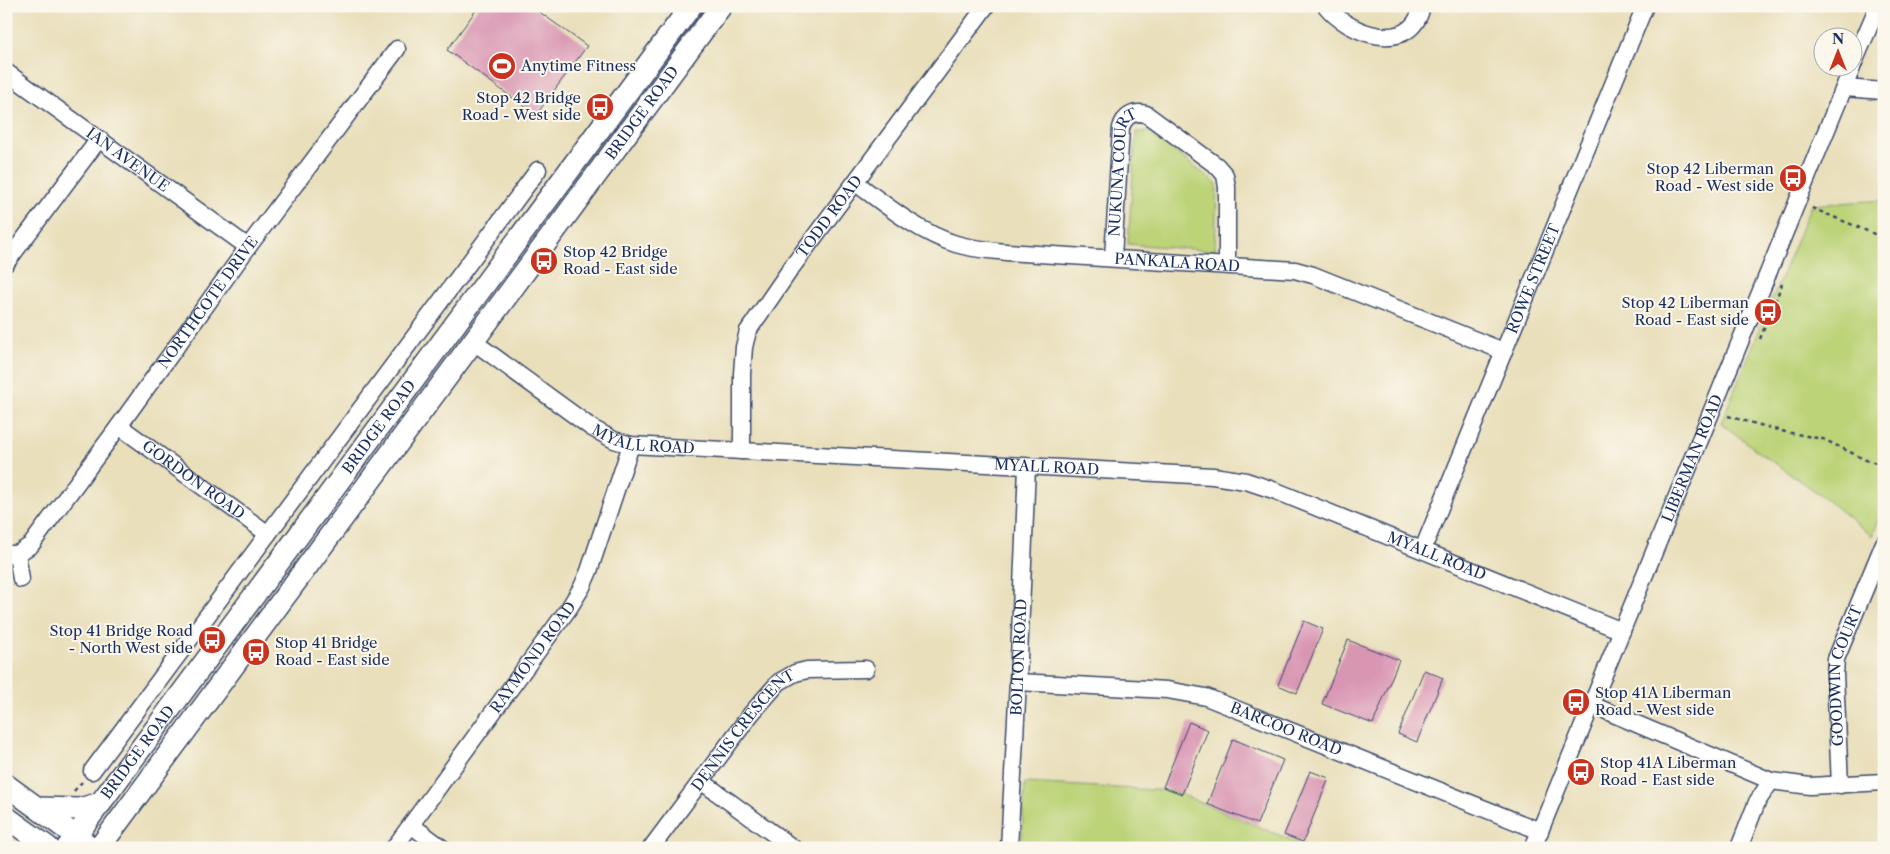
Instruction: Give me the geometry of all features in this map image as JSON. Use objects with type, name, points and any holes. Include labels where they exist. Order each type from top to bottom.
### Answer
[{"type":"main road","name":"BRIDGE ROAD","points":[[78,844],[101,803],[691,6]]},
{"type":"main road","name":"BRIDGE ROAD","points":[[99,848],[721,6]]},
{"type":"main road","points":[[453,328],[474,342]]},
{"type":"main road","points":[[6,785],[38,808],[78,844]]},
{"type":"main road","points":[[38,808],[79,808],[101,803]]},
{"type":"main road","points":[[6,817],[49,848]]},
{"type":"street","name":"TODD ROAD","points":[[742,451],[742,374],[744,347],[748,331],[792,267],[856,184],[986,6]]},
{"type":"street","points":[[1326,6],[1334,16],[1359,30],[1381,37],[1402,34],[1419,16],[1422,6]]},
{"type":"street","name":"ROWE STREET","points":[[1423,549],[1645,6]]},
{"type":"street","name":"LIBERMAN ROAD","points":[[1862,44],[1878,6]]},
{"type":"street","name":"NORTHCOTE DRIVE","points":[[21,579],[12,554],[31,545],[120,426],[248,247],[397,49]]},
{"type":"street","name":"IAN AVENUE","points":[[6,72],[248,247]]},
{"type":"street","name":"LIBERMAN ROAD","points":[[1533,848],[1848,78]]},
{"type":"street","points":[[1844,88],[1884,91]]},
{"type":"street","name":"NUKUNA COURT","points":[[1113,257],[1121,128],[1125,118],[1140,112],[1146,114],[1187,143],[1217,166],[1225,175],[1227,187],[1227,265]]},
{"type":"street","points":[[6,263],[99,140]]},
{"type":"street","name":"BRIDGE ROAD","points":[[92,771],[538,170]]},
{"type":"street","name":"PANKALA ROAD","points":[[856,184],[914,225],[955,244],[1006,252],[1283,268],[1305,272],[1503,351]]},
{"type":"street","name":"MYALL ROAD","points":[[474,342],[592,428],[614,440],[631,445],[1213,476],[1237,479],[1276,491],[1423,549],[1622,631]]},
{"type":"street","name":"GORDON ROAD","points":[[120,426],[268,534]]},
{"type":"street","name":"RAYMOND ROAD","points":[[394,848],[569,608],[582,587],[596,552],[631,445]]},
{"type":"street","name":"BOLTON ROAD","points":[[1009,848],[1027,467]]},
{"type":"street","name":"GOODWIN COURT","points":[[1840,785],[1836,659],[1884,543]]},
{"type":"street","name":"DENNIS CRESCENT","points":[[651,848],[763,699],[787,676],[807,670],[866,669]]},
{"type":"street","name":"BARCOO ROAD","points":[[1018,682],[1167,690],[1206,697],[1540,830]]},
{"type":"street","points":[[1592,705],[1770,781],[1796,785],[1884,782]]},
{"type":"street","points":[[701,781],[792,848]]},
{"type":"street","points":[[1739,848],[1756,802],[1770,781]]},
{"type":"street","points":[[411,825],[442,848]]},
{"type":"path","points":[[1806,206],[1884,238]]},
{"type":"path","points":[[1758,344],[1783,282]]},
{"type":"path","points":[[1731,408],[1727,416],[1781,431],[1823,439],[1866,460],[1884,465]]},
{"type":"green space","points":[[1136,132],[1149,132],[1217,184],[1215,251],[1128,244]]},
{"type":"green space","points":[[1884,200],[1884,508],[1872,536],[1818,493],[1721,423],[1811,205]]},
{"type":"green space","points":[[1025,783],[1173,791],[1310,848],[1021,848]]},
{"type":"building","name":"Anytime Fitness","points":[[479,6],[531,6],[587,46],[536,115],[447,50]]},
{"type":"building","points":[[1304,621],[1323,629],[1297,693],[1278,685]]},
{"type":"building","points":[[1348,640],[1399,660],[1373,724],[1322,704]]},
{"type":"building","points":[[1424,670],[1443,678],[1417,742],[1398,734]]},
{"type":"building","points":[[1189,722],[1208,730],[1182,794],[1163,787]]},
{"type":"building","points":[[1233,739],[1283,760],[1257,824],[1207,804]]},
{"type":"building","points":[[1310,771],[1329,778],[1303,842],[1284,835]]},
{"type":"place","name":"Anytime Fitness","points":[[502,66]]},
{"type":"place","name":"Stop 42 Bridge Road - West side","points":[[600,107]]},
{"type":"place","name":"Stop 42 Liberman Road - West side","points":[[1793,178]]},
{"type":"place","name":"Stop 42 Bridge Road - East side","points":[[544,261]]},
{"type":"place","name":"Stop 42 Liberman Road - East side","points":[[1768,312]]},
{"type":"place","name":"Stop 41 Bridge Road - North West side","points":[[212,640]]},
{"type":"place","name":"Stop 41 Bridge Road - East side","points":[[256,652]]},
{"type":"place","name":"Stop 41A Liberman Road - West side","points":[[1576,702]]},
{"type":"place","name":"Stop 41A Liberman Road - East side","points":[[1581,772]]}]
